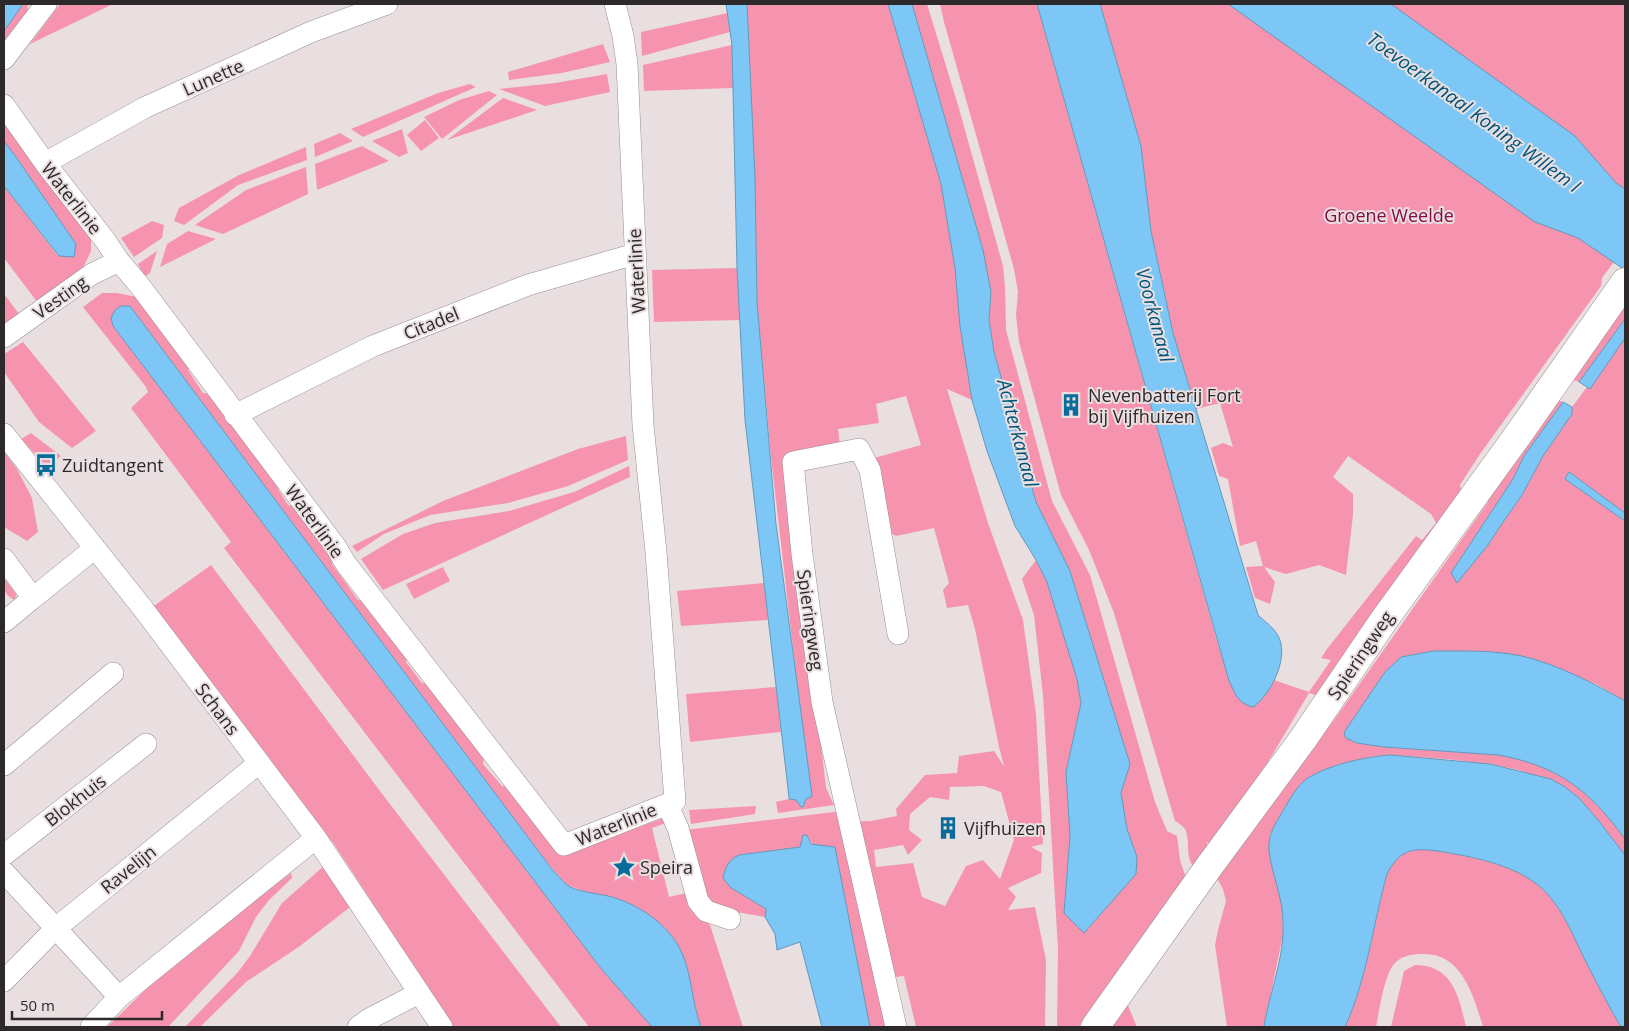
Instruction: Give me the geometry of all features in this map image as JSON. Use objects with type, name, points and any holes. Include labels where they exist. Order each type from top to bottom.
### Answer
[{"type":"street","points":[[4,59],[46,4]]},
{"type":"street","name":"Lunette","points":[[45,163],[146,107],[311,32],[387,4]]},
{"type":"street","name":"Waterlinie","points":[[4,105],[45,163],[105,240],[119,262],[140,286],[352,571],[564,845],[675,801],[656,552],[643,425],[627,64],[623,36],[615,4]]},
{"type":"street","name":"Citadel","points":[[235,415],[373,346],[528,285],[635,254]]},
{"type":"street","name":"Vesting","points":[[4,337],[92,274],[119,262]]},
{"type":"street","name":"Spieringweg","points":[[1095,1027],[1208,868],[1304,739],[1384,620],[1518,435],[1623,285]]},
{"type":"street","name":"Schans","points":[[4,434],[141,606],[316,838],[442,1027]]},
{"type":"street","name":"Spieringweg","points":[[896,1027],[822,702],[792,462],[859,449],[870,470],[898,634]]},
{"type":"street","points":[[4,622],[94,548]]},
{"type":"street","points":[[4,559],[33,598]]},
{"type":"street","points":[[4,765],[113,673]]},
{"type":"street","name":"Blokhuis","points":[[4,855],[146,744]]},
{"type":"street","name":"Ravelijn","points":[[4,981],[56,928],[259,763]]},
{"type":"street","name":"Waterlinie","points":[[667,804],[678,828],[698,902],[706,911],[730,918]]},
{"type":"street","points":[[90,1027],[119,997],[316,838]]},
{"type":"street","points":[[4,872],[119,997]]},
{"type":"street","points":[[358,1027],[369,1019],[419,993]]},
{"type":"green space","points":[[23,4],[29,4],[27,7],[30,11],[4,48],[4,31]]},
{"type":"green space","points":[[60,4],[113,4],[30,44]]},
{"type":"green space","points":[[747,4],[888,4],[941,184],[955,268],[960,326],[972,400],[947,389],[988,523],[1023,620],[1036,714],[1043,844],[1031,847],[1042,853],[1041,873],[1008,888],[1016,897],[1008,910],[1035,907],[1046,960],[1045,1027],[916,1027],[904,976],[879,979],[891,1027],[869,1027],[844,898],[807,835],[803,835],[801,847],[739,855],[730,887],[766,909],[765,917],[736,912],[708,900],[685,830],[842,811],[843,822],[871,821],[897,816],[896,809],[925,775],[957,773],[959,756],[994,751],[1004,766],[975,629],[968,605],[947,608],[943,590],[949,583],[934,528],[896,536],[889,532],[874,458],[921,445],[906,396],[876,404],[879,423],[838,429],[840,445],[788,455],[826,788],[834,805],[778,813],[776,802],[789,799],[796,800],[801,807],[797,683],[771,457],[757,302],[755,177]],"holes":[[[984,786],[1001,792],[1014,840],[1000,879],[983,860],[966,866],[945,906],[922,897],[913,863],[876,867],[874,850],[903,845],[908,855],[922,840],[909,830],[910,814],[930,797],[949,800],[950,787]]]},
{"type":"green space","points":[[912,4],[927,4],[958,105],[1003,266],[1006,330],[1052,501],[1090,575],[1155,802],[1167,831],[1177,836],[1180,860],[1186,878],[1079,1027],[1057,1027],[1058,949],[1043,695],[1034,615],[1022,579],[1036,560],[1047,582],[1077,678],[1081,703],[1066,772],[1070,836],[1064,913],[1084,933],[1136,874],[1137,857],[1127,829],[1121,793],[1130,764],[1070,571],[1036,502],[994,352],[989,320],[991,292],[983,250]]},
{"type":"green space","name":"Groene Weelde","points":[[940,4],[1037,4],[1219,648],[1261,701],[1274,680],[1309,692],[1331,660],[1321,658],[1327,649],[1416,536],[1422,540],[1436,523],[1431,514],[1348,456],[1333,477],[1353,494],[1353,515],[1346,575],[1319,565],[1286,574],[1264,567],[1275,582],[1270,604],[1255,598],[1246,567],[1263,566],[1256,541],[1240,546],[1228,479],[1219,476],[1211,448],[1223,443],[1233,447],[1220,403],[1196,409],[1173,333],[1151,231],[1141,146],[1100,4],[1625,4],[1625,247],[1602,278],[1601,286],[1480,454],[1460,485],[1462,496],[1319,696],[1309,693],[1268,762],[1210,844],[1207,842],[1207,849],[1195,869],[1190,859],[1185,829],[1175,821],[1114,613],[1089,550],[1061,495],[1019,342],[1016,315],[1018,292],[1014,269]]},
{"type":"green space","points":[[728,13],[730,32],[642,56],[641,32]]},
{"type":"green space","points":[[603,44],[610,62],[562,73],[509,80],[508,72]]},
{"type":"green space","points":[[732,45],[733,88],[644,91],[643,65]]},
{"type":"green space","points":[[607,74],[610,92],[545,106],[499,89],[555,83]]},
{"type":"green space","points":[[470,84],[476,87],[363,137],[351,129],[438,93]]},
{"type":"green space","points":[[489,91],[497,95],[442,139],[424,117],[459,100]]},
{"type":"green space","points":[[503,98],[537,110],[447,140]]},
{"type":"green space","points":[[4,118],[91,236],[91,251],[82,270],[46,294],[38,303],[4,258],[4,186],[58,256],[76,244],[4,141]]},
{"type":"green space","points":[[425,120],[439,138],[421,151],[407,135]]},
{"type":"green space","points":[[402,129],[408,153],[399,157],[372,141]]},
{"type":"green space","points":[[340,133],[353,141],[315,157],[314,144]]},
{"type":"green space","points":[[362,146],[389,161],[317,190],[315,164]]},
{"type":"green space","points":[[306,147],[307,160],[238,185],[184,225],[174,221],[179,208],[239,175]]},
{"type":"green space","points":[[306,167],[308,194],[223,234],[195,225],[246,190]]},
{"type":"green space","points":[[152,221],[164,225],[162,238],[134,257],[121,238]]},
{"type":"green space","points":[[188,231],[216,239],[160,267],[167,244]]},
{"type":"green space","points":[[157,251],[150,273],[144,277],[138,264]]},
{"type":"green space","points":[[737,268],[740,320],[654,322],[652,270]]},
{"type":"green space","points":[[102,293],[117,293],[137,297],[190,366],[188,370],[203,393],[212,394],[280,484],[278,489],[288,505],[296,507],[334,559],[332,564],[358,600],[367,601],[408,655],[406,662],[422,683],[430,684],[484,758],[483,764],[502,786],[508,787],[559,855],[664,818],[666,823],[652,828],[669,897],[686,893],[692,907],[710,925],[743,1027],[701,1027],[693,1003],[654,918],[567,885],[545,860],[130,306],[121,306],[111,318],[113,326],[599,966],[652,1027],[589,1027],[224,548],[231,542],[131,408],[148,392],[146,387],[83,307]]},
{"type":"green space","points":[[4,294],[20,315],[4,325]]},
{"type":"green space","points":[[1625,299],[1625,319],[1579,382],[1568,378]]},
{"type":"green space","points":[[1625,338],[1625,513],[1569,472],[1565,479],[1625,521],[1625,701],[1596,684],[1522,657],[1491,652],[1433,651],[1401,657],[1344,733],[1346,738],[1357,743],[1384,747],[1498,755],[1516,758],[1553,771],[1579,788],[1604,811],[1625,839],[1625,855],[1579,798],[1519,770],[1490,764],[1391,755],[1375,756],[1349,762],[1285,807],[1270,835],[1269,852],[1282,904],[1283,935],[1264,1027],[1227,1027],[1215,945],[1226,901],[1223,889],[1217,878],[1337,716],[1488,502],[1486,496],[1554,399],[1563,402],[1524,456],[1513,479],[1488,545],[1522,495],[1543,456],[1572,414],[1572,407],[1587,387],[1590,388]]},
{"type":"green space","points":[[23,342],[96,431],[72,448],[39,422],[4,372],[4,354]]},
{"type":"green space","points":[[31,433],[61,456],[47,467],[21,439]]},
{"type":"green space","points":[[626,436],[628,460],[568,486],[508,503],[430,515],[384,534],[357,552],[352,546],[443,501],[578,449]]},
{"type":"green space","points":[[4,452],[17,469],[32,498],[38,532],[27,541],[4,527]]},
{"type":"green space","points":[[629,466],[630,477],[383,590],[361,559],[403,534],[435,523],[509,511],[574,492]]},
{"type":"green space","points":[[211,565],[383,795],[561,1027],[454,1027],[334,844],[151,608]]},
{"type":"green space","points":[[443,567],[450,581],[414,599],[406,584]]},
{"type":"green space","points":[[4,578],[16,594],[15,600],[5,591]]},
{"type":"green space","points":[[764,583],[768,620],[681,626],[677,591]]},
{"type":"green space","points":[[776,687],[781,732],[690,742],[686,694]]},
{"type":"green space","points":[[756,806],[755,814],[691,824],[689,810]]},
{"type":"green space","points":[[1420,848],[1483,860],[1520,873],[1533,881],[1554,902],[1563,915],[1621,1027],[1483,1027],[1470,990],[1457,968],[1447,960],[1436,955],[1422,954],[1403,957],[1390,970],[1382,994],[1376,1027],[1345,1027],[1359,990],[1387,874],[1393,863],[1400,856]]},
{"type":"green space","points":[[325,865],[354,904],[300,946],[246,982],[200,1027],[185,1027],[238,972],[250,956],[282,903]]},
{"type":"green space","points":[[291,873],[292,878],[269,900],[256,917],[239,951],[168,1027],[107,1027],[169,967]]},
{"type":"green space","points":[[1415,965],[1428,966],[1438,970],[1446,977],[1457,994],[1466,1027],[1391,1027],[1404,971]]},
{"type":"green space","points":[[1127,1003],[1137,1027],[1109,1027]]},
{"type":"water","points":[[4,4],[23,4],[4,31]]},
{"type":"water","points":[[726,4],[747,4],[755,177],[757,302],[776,524],[812,795],[806,799],[803,807],[796,800],[789,799],[745,420],[737,268],[732,45]]},
{"type":"water","points":[[888,4],[912,4],[983,250],[991,292],[989,320],[994,352],[1036,502],[1070,571],[1130,764],[1121,793],[1127,829],[1137,857],[1136,874],[1084,933],[1064,913],[1070,836],[1066,772],[1081,703],[1077,679],[1047,582],[1015,526],[987,451],[972,400],[960,326],[955,268],[941,184]]},
{"type":"water","name":"Voorkanaal","points":[[1037,4],[1100,4],[1141,146],[1151,231],[1173,333],[1258,615],[1271,626],[1281,643],[1282,653],[1277,674],[1266,693],[1253,707],[1240,701],[1229,681]]},
{"type":"water","name":"Toevoerkanaal Koning Willem I","points":[[1228,4],[1391,4],[1575,136],[1616,183],[1625,189],[1625,270],[1578,238],[1535,222]]},
{"type":"water","points":[[4,141],[76,244],[74,257],[59,256],[4,186]]},
{"type":"water","points":[[121,306],[130,306],[551,868],[571,887],[619,899],[641,909],[661,924],[669,933],[682,953],[701,1027],[652,1027],[599,966],[113,326],[111,318],[115,310]]},
{"type":"water","points":[[1625,319],[1625,338],[1590,389],[1579,382]]},
{"type":"water","points":[[1563,402],[1572,407],[1572,414],[1543,456],[1522,495],[1488,545],[1457,583],[1451,573],[1513,479],[1524,456]]},
{"type":"water","points":[[1569,472],[1625,513],[1625,521],[1565,479]]},
{"type":"water","points":[[1433,651],[1489,652],[1522,656],[1562,669],[1625,701],[1625,839],[1599,807],[1585,794],[1555,773],[1539,766],[1498,755],[1384,747],[1357,743],[1346,738],[1344,733],[1385,672],[1401,657]]},
{"type":"water","points":[[1391,755],[1490,764],[1551,779],[1579,798],[1598,820],[1625,855],[1625,1027],[1621,1027],[1612,1012],[1559,908],[1534,882],[1513,870],[1490,862],[1444,852],[1418,850],[1411,851],[1398,858],[1387,874],[1359,990],[1345,1027],[1264,1027],[1282,948],[1283,935],[1283,913],[1269,851],[1269,841],[1273,828],[1297,789],[1312,776],[1333,766],[1370,757]]},
{"type":"water","points":[[803,835],[807,835],[811,844],[835,847],[870,1027],[822,1027],[800,942],[777,950],[775,934],[765,917],[766,909],[730,887],[723,878],[728,864],[739,855],[800,847]]},
{"type":"place","name":"Nevenbatterij Fort bij Vijfhuizen","points":[[1071,405]]},
{"type":"place","name":"Zuidtangent","points":[[46,465]]},
{"type":"place","name":"Vijfhuizen","points":[[948,828]]},
{"type":"place","name":"Speira","points":[[624,867]]},
{"type":"water label","name":"Achterkanaal","points":[[1018,433]]}]
